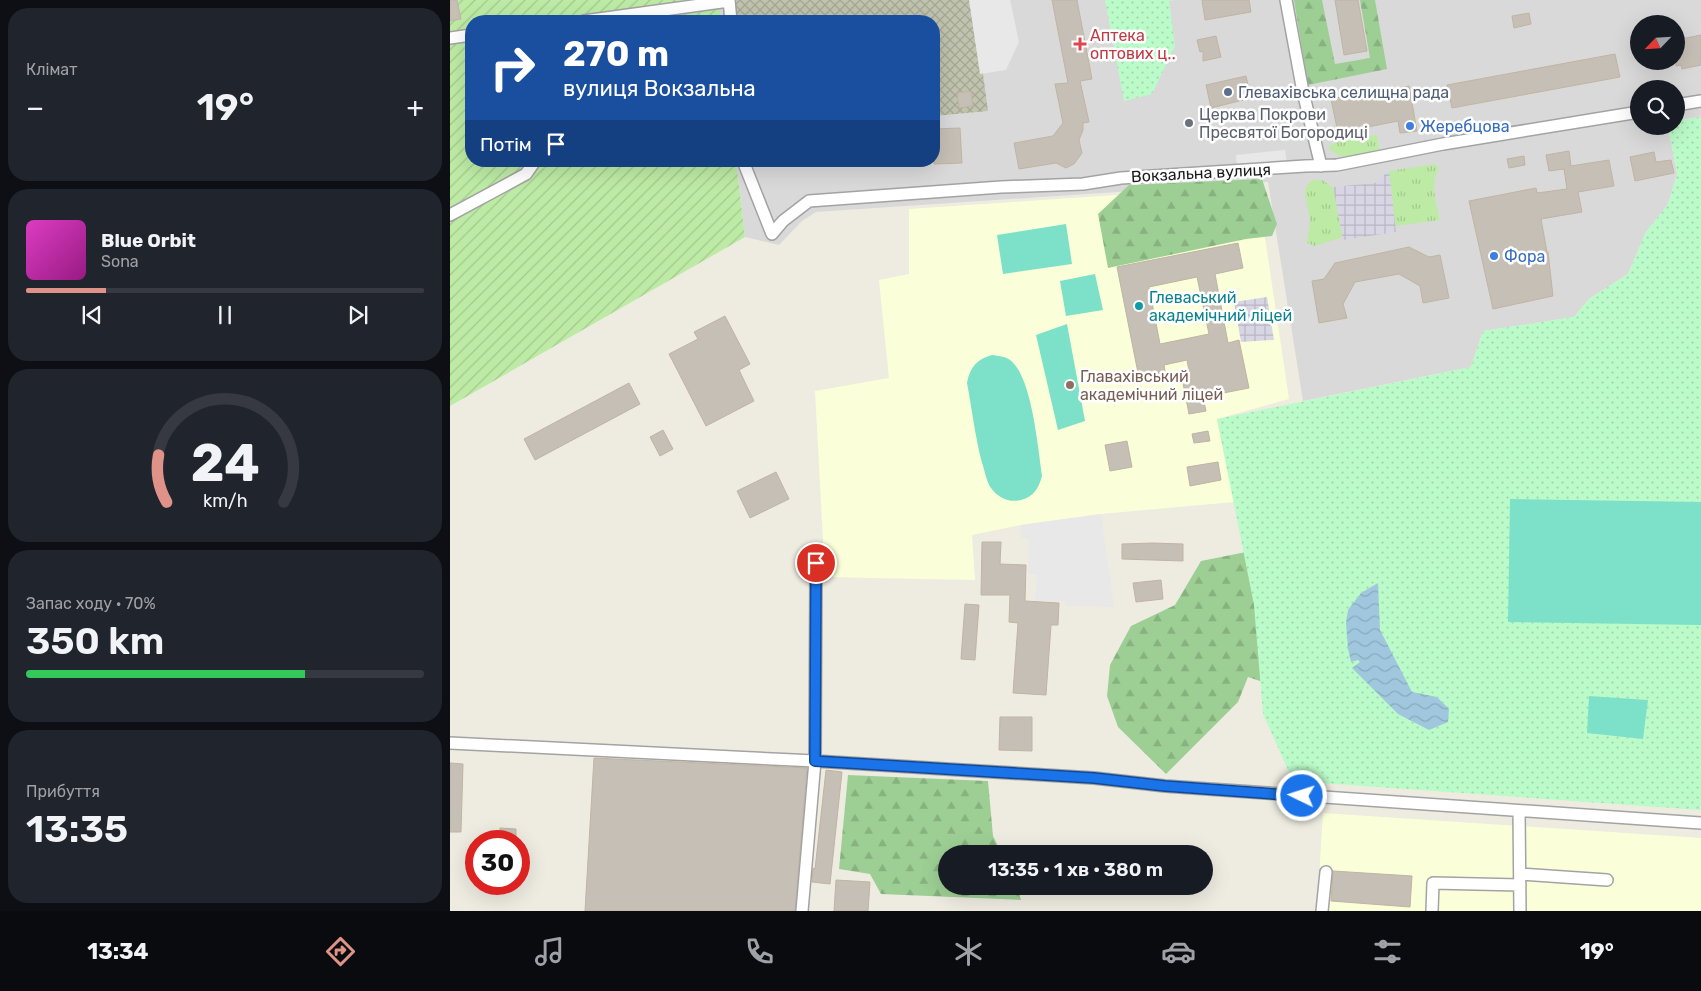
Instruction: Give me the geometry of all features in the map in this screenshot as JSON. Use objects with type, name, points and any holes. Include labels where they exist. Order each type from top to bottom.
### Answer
[{"type":"street","points":[[1286,0],[1303,92],[1321,166]]},
{"type":"street","points":[[628,15],[729,1],[730,15]]},
{"type":"street","points":[[450,38],[465,36]]},
{"type":"street","points":[[1685,104],[1701,101]]},
{"type":"street","name":"Вокзальна вулиця","points":[[745,167],[772,234],[783,221],[809,201],[921,192],[1083,184],[1120,178],[1338,165],[1443,144],[1630,113]]},
{"type":"street","points":[[450,215],[526,174],[531,167]]},
{"type":"street","points":[[802,911],[815,761],[816,563]]},
{"type":"street","points":[[450,743],[815,761],[1094,778],[1165,786],[1701,824]]},
{"type":"street","points":[[1519,811],[1520,911]]},
{"type":"street","points":[[1322,911],[1326,872]]},
{"type":"street","points":[[1432,911],[1433,883],[1520,879],[1608,880]]},
{"type":"shaded area","points":[[719,0],[1701,0],[1701,117],[1685,119],[1685,80],[1630,80],[1630,135],[1670,135],[1677,174],[1668,204],[1646,232],[1628,274],[1589,299],[1574,317],[1483,331],[1471,367],[1303,401],[1268,182],[816,212],[802,221],[779,245],[745,237],[737,167],[940,167],[940,15],[720,15]]},
{"type":"shaded area","points":[[730,0],[973,0],[988,111],[940,115],[940,15],[733,15]]},
{"type":"shaded area","points":[[969,0],[1010,0],[1019,42],[1006,70],[980,74]]},
{"type":"shaded area","points":[[1285,150],[1287,164],[1237,168],[1236,155]]},
{"type":"shaded area","points":[[1389,171],[1396,232],[1343,240],[1333,187],[1375,183]]},
{"type":"shaded area","name":"Главахівський академічний ліцей","points":[[1264,185],[1261,211],[1289,399],[1217,419],[1234,502],[1101,514],[1021,525],[972,535],[975,580],[825,577],[815,391],[889,378],[879,280],[909,274],[909,209]]},
{"type":"shaded area","points":[[1267,297],[1274,340],[1241,342],[1234,302]]},
{"type":"shaded area","points":[[1101,514],[1114,607],[1066,606],[1065,600],[1060,602],[1035,601],[1037,575],[1028,574],[1029,540],[1021,537],[1021,525]]},
{"type":"shaded area","points":[[1323,813],[1701,838],[1701,911],[1317,911]]},
{"type":"green space","points":[[450,0],[719,0],[720,15],[465,15],[465,167],[737,167],[745,237],[450,406]]},
{"type":"green space","points":[[1105,0],[1175,0],[1169,1],[1175,46],[1152,94],[1124,101]]},
{"type":"green space","points":[[1294,0],[1322,0],[1335,64],[1370,58],[1360,0],[1375,0],[1387,69],[1308,85]]},
{"type":"green space","points":[[1701,117],[1701,810],[1293,781],[1263,714],[1254,605],[1217,419],[1471,367],[1483,331],[1574,317],[1589,299],[1628,274],[1646,232],[1668,204],[1677,174],[1670,135],[1685,135],[1685,119]]},
{"type":"green space","points":[[1377,135],[1380,153],[1360,157],[1346,157],[1333,152],[1328,147],[1344,138]]},
{"type":"green space","points":[[1435,164],[1439,168],[1434,187],[1440,220],[1395,226],[1389,171]]},
{"type":"green space","points":[[1262,179],[1277,224],[1272,236],[1246,239],[1108,268],[1098,214],[1129,185]]},
{"type":"green space","points":[[1313,180],[1322,180],[1333,187],[1343,237],[1315,246],[1307,243],[1310,220],[1305,193],[1306,186]]},
{"type":"green space","points":[[1066,224],[1072,264],[1003,274],[997,235]]},
{"type":"green space","points":[[1095,274],[1103,310],[1066,316],[1060,281]]},
{"type":"green space","points":[[1067,324],[1085,421],[1058,430],[1036,335]]},
{"type":"green space","points":[[992,355],[1010,360],[1018,368],[1029,397],[1042,476],[1035,491],[1026,499],[1013,501],[997,495],[988,482],[977,443],[967,383],[970,372],[975,364]]},
{"type":"green space","points":[[1510,499],[1701,502],[1701,625],[1508,622]]},
{"type":"green space","points":[[1256,550],[1272,685],[1248,677],[1238,702],[1166,774],[1118,727],[1107,696],[1110,665],[1131,626],[1175,605],[1201,561]]},
{"type":"green space","points":[[1589,696],[1648,700],[1643,739],[1587,733]]},
{"type":"green space","points":[[848,775],[988,781],[993,836],[998,845],[938,845],[938,895],[1020,895],[1021,900],[881,894],[870,874],[839,869]]},
{"type":"water","points":[[1378,583],[1380,630],[1412,692],[1437,697],[1449,709],[1448,722],[1429,730],[1398,714],[1352,668],[1360,662],[1358,660],[1351,662],[1348,649],[1346,623],[1348,610],[1361,593]]},
{"type":"building","points":[[450,0],[457,0],[461,19],[450,21]]},
{"type":"building","points":[[1052,0],[1077,0],[1092,79],[1080,81],[1089,122],[1083,123],[1083,130],[1079,140],[1082,153],[1074,164],[1066,168],[1056,163],[1019,169],[1014,143],[1053,136],[1063,123],[1055,84],[1068,83]]},
{"type":"building","points":[[1202,0],[1249,0],[1251,12],[1205,20]]},
{"type":"building","points":[[1335,0],[1358,0],[1367,51],[1344,55]]},
{"type":"building","points":[[1529,13],[1531,24],[1514,28],[1512,16]]},
{"type":"building","points":[[1701,35],[1701,65],[1685,68],[1685,38]]},
{"type":"building","points":[[1216,36],[1221,57],[1203,61],[1203,51],[1200,52],[1197,40]]},
{"type":"building","points":[[1615,54],[1620,77],[1452,108],[1447,85]]},
{"type":"building","name":"Глевахівська селищна рада","points":[[1246,76],[1251,98],[1211,108],[1206,85]]},
{"type":"building","points":[[1409,86],[1417,131],[1400,133],[1398,121],[1338,133],[1331,99]]},
{"type":"building","points":[[971,91],[973,106],[959,108],[957,93]]},
{"type":"building","points":[[960,128],[962,163],[940,164],[940,129]]},
{"type":"building","points":[[1569,151],[1571,166],[1609,160],[1614,186],[1578,192],[1582,212],[1541,219],[1548,252],[1553,296],[1493,309],[1469,201],[1536,188],[1537,193],[1567,189],[1564,169],[1549,171],[1546,155]]},
{"type":"building","points":[[1654,152],[1656,162],[1671,160],[1674,173],[1635,181],[1630,157]]},
{"type":"building","points":[[1524,156],[1525,165],[1509,168],[1507,159]]},
{"type":"building","name":"Глеваський академічний ліцей","points":[[1238,243],[1243,268],[1215,274],[1228,343],[1239,340],[1249,388],[1203,397],[1206,411],[1189,414],[1183,383],[1191,382],[1187,360],[1164,365],[1166,377],[1140,383],[1117,267]],"holes":[[[1197,277],[1209,334],[1160,344],[1149,287]]]},
{"type":"building","points":[[1409,247],[1429,257],[1440,255],[1449,298],[1423,303],[1420,286],[1399,274],[1355,282],[1343,304],[1347,318],[1319,323],[1312,281],[1324,279],[1335,263]]},
{"type":"building","points":[[725,316],[750,364],[739,370],[754,401],[706,426],[669,354],[698,339],[694,332]]},
{"type":"building","points":[[629,383],[640,404],[535,460],[524,439]]},
{"type":"building","points":[[663,430],[673,449],[660,456],[650,437]]},
{"type":"building","points":[[1208,431],[1210,441],[1194,443],[1192,434]]},
{"type":"building","points":[[1127,441],[1132,467],[1110,471],[1105,445]]},
{"type":"building","points":[[1218,462],[1221,480],[1190,486],[1187,467]]},
{"type":"building","points":[[776,472],[789,499],[750,518],[737,491]]},
{"type":"building","points":[[982,542],[1001,542],[1000,564],[1026,565],[1025,601],[1059,603],[1058,625],[1051,625],[1046,695],[1013,693],[1018,623],[1009,622],[1010,595],[981,595]]},
{"type":"building","points":[[1122,544],[1183,544],[1183,561],[1122,559]]},
{"type":"building","points":[[1161,580],[1163,599],[1136,602],[1133,583]]},
{"type":"building","points":[[965,604],[979,605],[975,660],[961,659]]},
{"type":"building","points":[[1000,717],[1032,717],[1032,751],[999,750]]},
{"type":"building","points":[[594,758],[807,768],[795,911],[585,911]]},
{"type":"building","points":[[450,763],[463,764],[461,832],[450,832]]},
{"type":"building","points":[[826,770],[842,772],[830,884],[812,882]]},
{"type":"building","points":[[500,828],[516,829],[516,830],[500,830]]},
{"type":"building","points":[[1333,871],[1412,876],[1410,907],[1331,901]]},
{"type":"building","points":[[836,880],[870,882],[868,911],[834,911]]},
{"type":"place","name":"Аптека оптових ц‥","points":[[1080,44]]},
{"type":"place","name":"Глевахівська селищна рада","points":[[1228,92]]},
{"type":"place","name":"Церква Покрови Пресвятої Богородиці","points":[[1189,123]]},
{"type":"place","name":"Жеребцова","points":[[1410,126]]},
{"type":"place","name":"Фора","points":[[1494,256]]},
{"type":"place","name":"Глеваський академічний ліцей","points":[[1139,306]]},
{"type":"place","name":"Главахівський академічний ліцей","points":[[1070,385]]},
{"type":"route","points":[[816,563],[815,761],[1094,778],[1165,786],[1302,796]]}]
